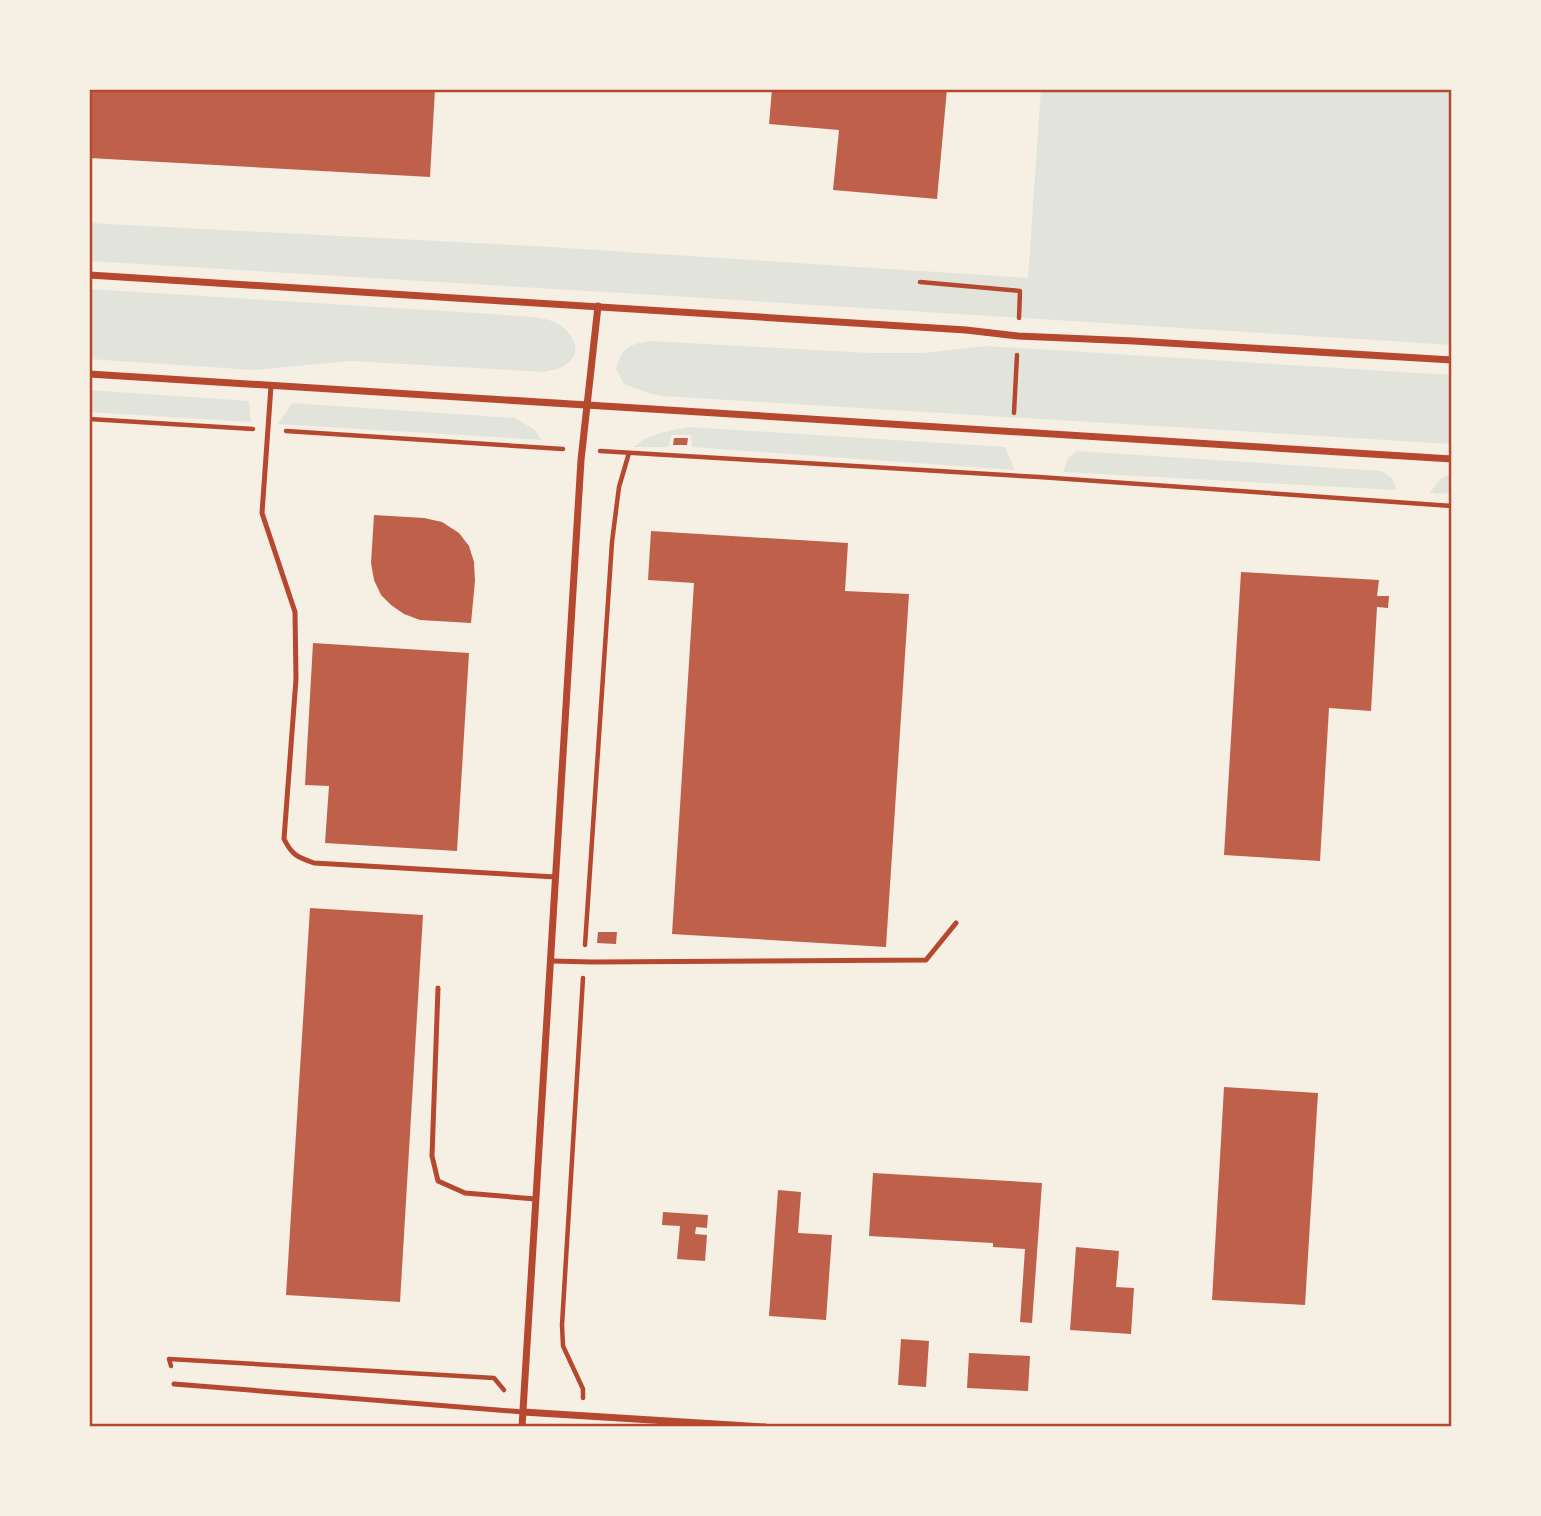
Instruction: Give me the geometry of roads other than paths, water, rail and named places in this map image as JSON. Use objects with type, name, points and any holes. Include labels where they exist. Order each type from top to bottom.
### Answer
[{"type":"street","points":[[89,275],[966,330],[1018,336],[1452,360]]},
{"type":"street","points":[[522,1427],[583,450],[598,306]]},
{"type":"street","points":[[89,374],[1452,459]]},
{"type":"street","points":[[523,1412],[765,1427]]},
{"type":"lane","points":[[271,386],[262,513],[295,612],[296,678],[284,839],[290,851],[314,863],[556,877]]},
{"type":"lane","points":[[551,961],[926,960],[956,923]]},
{"type":"lane","points":[[438,988],[432,1156],[438,1181],[465,1194],[536,1199]]},
{"type":"lane","points":[[174,1384],[523,1412]]}]
